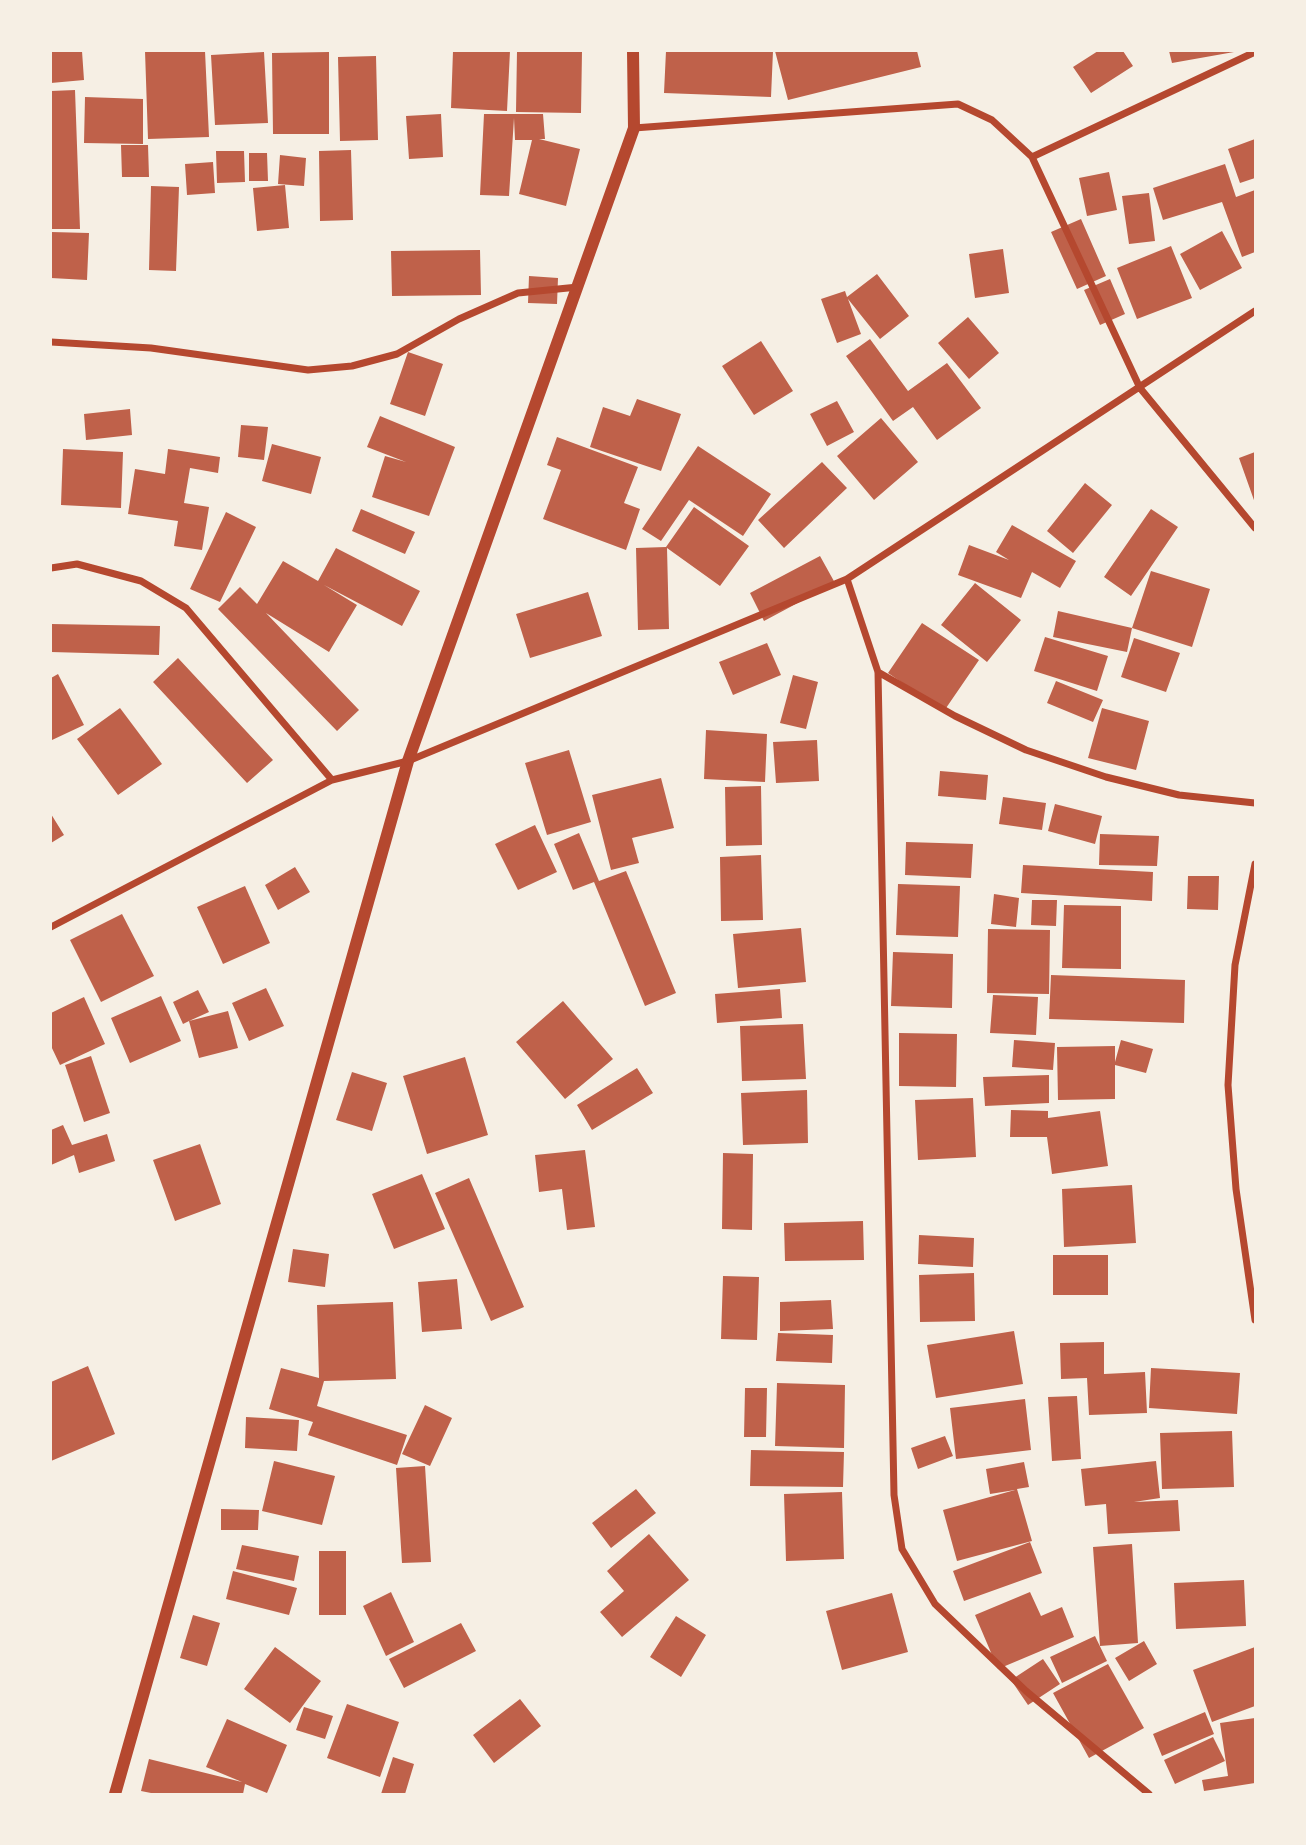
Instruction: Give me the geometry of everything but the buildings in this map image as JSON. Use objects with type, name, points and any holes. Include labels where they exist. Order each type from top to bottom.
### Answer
[{"type":"street","points":[[116,1794],[408,761],[634,128],[633,51]]},
{"type":"street","points":[[1032,157],[1255,52]]},
{"type":"street","points":[[634,128],[958,104],[992,120],[1032,157],[1140,388],[1255,528]]},
{"type":"street","points":[[51,342],[152,348],[308,370],[352,366],[397,354],[459,319],[517,293],[579,287]]},
{"type":"street","points":[[51,927],[332,780],[408,761],[847,579],[1255,310]]},
{"type":"street","points":[[51,568],[77,564],[141,581],[186,608],[332,780]]},
{"type":"street","points":[[847,579],[878,672],[894,1495],[902,1549],[934,1604],[1026,1691],[1149,1794]]},
{"type":"street","points":[[878,672],[955,716],[1037,754],[1106,777],[1179,795],[1255,803]]},
{"type":"street","points":[[1255,864],[1236,965],[1228,1085],[1236,1189],[1255,1320]]}]
